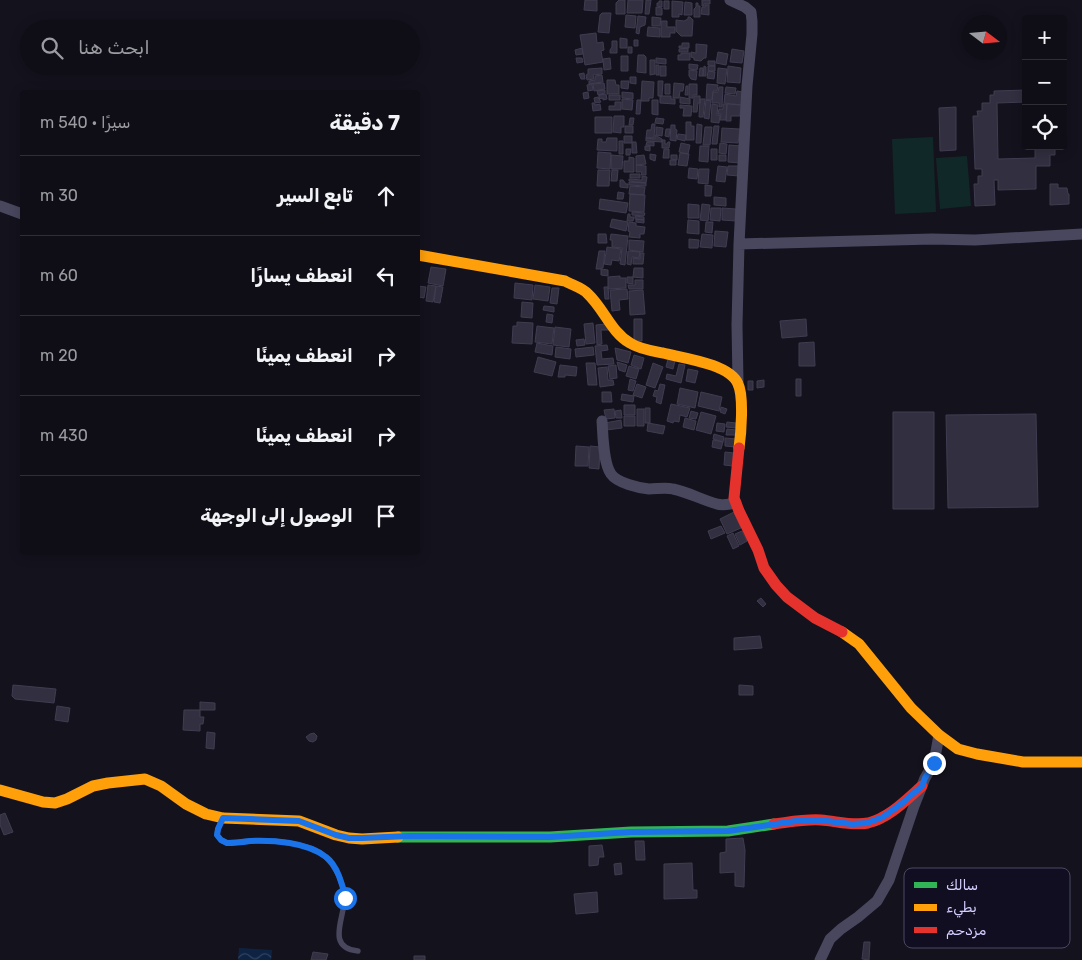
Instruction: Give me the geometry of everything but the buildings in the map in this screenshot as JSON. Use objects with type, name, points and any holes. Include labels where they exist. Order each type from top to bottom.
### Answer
[{"type":"street","points":[[730,0],[746,7],[751,12],[752,21],[744,127],[739,244],[737,325],[738,382],[741,414],[734,498],[758,550],[764,568],[776,585],[802,610],[839,629],[859,644],[911,708],[939,735],[958,749],[1023,762],[1082,762]]},
{"type":"street","points":[[0,206],[20,213]]},
{"type":"street","points":[[739,244],[932,239],[975,240],[1082,234]]},
{"type":"street","points":[[420,255],[565,281],[587,292],[594,298],[611,324],[631,344],[717,366],[730,373],[738,382]]},
{"type":"street","points":[[602,421],[607,466],[616,480],[648,489],[673,489],[716,504],[736,503]]},
{"type":"street","points":[[820,960],[830,940],[840,929],[877,901],[889,880],[925,778],[934,763],[939,735]]},
{"type":"street","points":[[0,790],[43,802],[54,803],[67,799],[93,786],[145,779],[161,786],[206,814],[223,818],[299,821],[336,835],[362,838],[410,836],[550,837],[631,832],[728,831],[796,821],[819,820],[852,824],[867,823],[883,817],[922,786]]},
{"type":"lane","points":[[223,818],[217,835],[227,843],[269,841],[293,844],[315,850],[327,858],[336,871],[344,891],[344,907],[338,930],[340,939],[344,946],[358,951]]},
{"type":"green space","points":[[933,137],[936,212],[895,214],[892,139]]},
{"type":"green space","points":[[967,156],[971,206],[940,209],[936,158]]},
{"type":"water","points":[[239,948],[272,950],[271,960],[238,960]]},
{"type":"traffic: fast","points":[[398,837],[550,837],[631,832],[728,831],[774,824]]},
{"type":"traffic: slow","points":[[420,255],[565,281],[586,292],[618,333],[634,345],[646,350],[705,363],[726,371],[733,377],[740,390],[741,434],[739,448]]},
{"type":"traffic: slow","points":[[842,632],[859,644],[911,708],[939,735],[958,749],[1023,762],[1082,762]]},
{"type":"traffic: slow","points":[[0,790],[43,802],[55,803],[93,786],[145,779],[161,786],[186,804],[206,814],[223,818],[299,821],[349,838],[398,837]]},
{"type":"traffic: jam","points":[[739,448],[734,498],[758,550],[764,568],[787,597],[815,618],[842,632]]},
{"type":"traffic: jam","points":[[774,824],[815,820],[850,824],[876,821],[890,813],[922,786]]},
{"type":"route","points":[[345,898],[336,871],[327,858],[315,850],[293,844],[269,841],[227,843],[217,835],[223,818],[299,821],[349,838],[410,836],[550,837],[631,832],[728,831],[796,821],[819,820],[852,824],[867,823],[883,817],[922,786],[934,763]]}]
